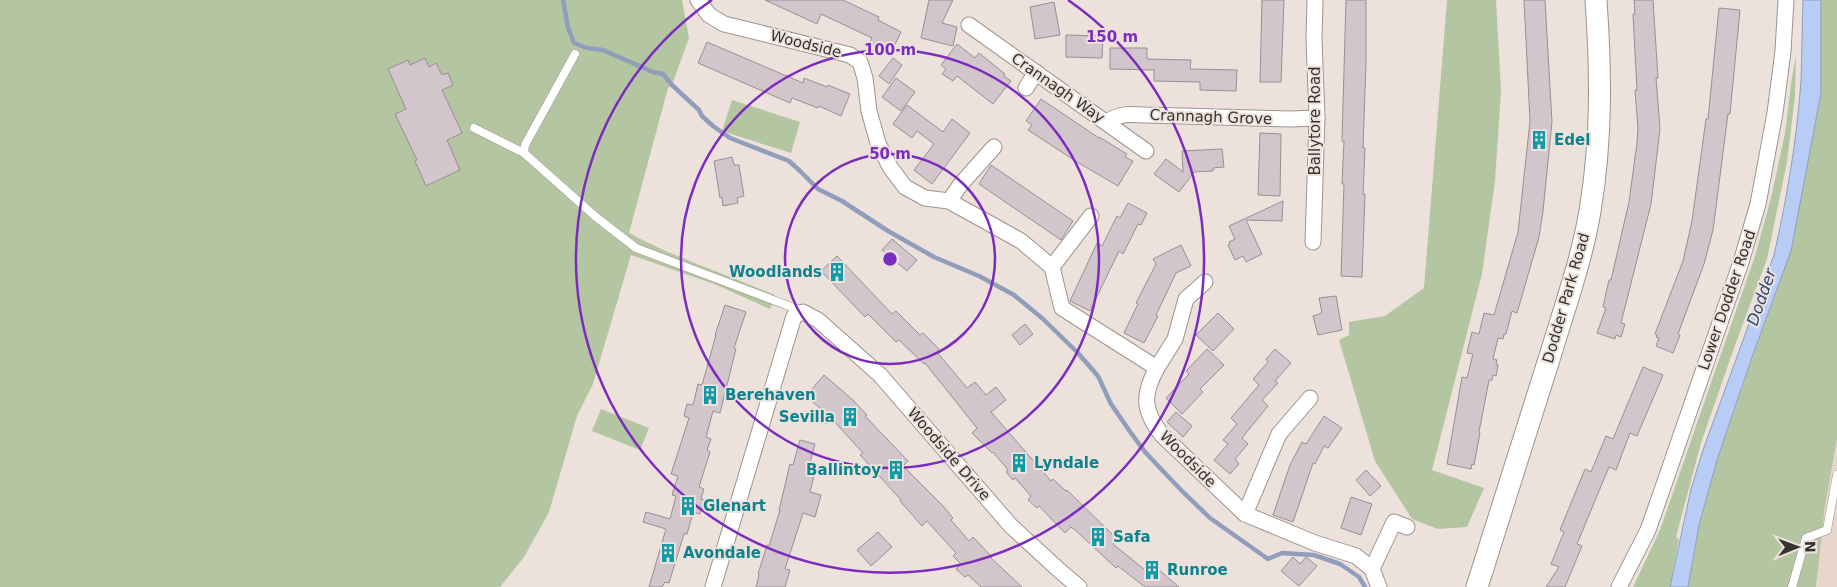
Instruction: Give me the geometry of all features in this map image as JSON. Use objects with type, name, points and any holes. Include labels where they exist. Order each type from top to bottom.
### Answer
[{"type":"main road","name":"Dodder Park Road","points":[[1477,587],[1559,327],[1583,244],[1590,212],[1600,120],[1600,60],[1596,0]]},
{"type":"street","name":"Woodside","points":[[698,0],[709,15],[724,24],[850,55],[860,62],[865,78],[869,111],[878,143],[890,167],[905,187],[925,198],[949,201],[1021,241],[1052,267]]},
{"type":"street","name":"Ballytore Road","points":[[1313,242],[1317,118],[1314,40],[1315,0]]},
{"type":"street","name":"Lower Dodder Road","points":[[1619,587],[1648,530],[1662,493],[1754,218],[1775,113],[1783,51],[1786,0]]},
{"type":"street","name":"Crannagh Way","points":[[969,25],[1146,151]]},
{"type":"street","points":[[1026,88],[1036,72]]},
{"type":"street","name":"Crannagh Grove","points":[[1107,122],[1115,116],[1129,114],[1146,116],[1317,118]]},
{"type":"street","points":[[949,201],[961,184],[994,147]]},
{"type":"street","points":[[1091,216],[1052,267],[1062,308],[1157,368]]},
{"type":"street","name":"Woodside","points":[[1205,282],[1186,299],[1175,339],[1148,383],[1146,402],[1150,420],[1169,442],[1245,514],[1315,544],[1356,556],[1372,569]]},
{"type":"street","points":[[713,587],[794,316],[803,312]]},
{"type":"street","name":"Woodside Drive","points":[[803,312],[818,320],[880,375],[1011,526],[1079,587]]},
{"type":"street","points":[[1245,514],[1279,434],[1310,398]]},
{"type":"street","points":[[1379,587],[1372,569],[1394,522],[1407,527]]},
{"type":"lane","points":[[524,153],[525,145],[575,54]]},
{"type":"lane","points":[[474,128],[524,153],[529,160],[596,217],[636,248],[803,312]]},
{"type":"lane","points":[[1792,587],[1806,538],[1827,530],[1837,475]]},
{"type":"shaded area","points":[[1837,439],[1837,587],[1816,587],[1825,506]]},
{"type":"green space","points":[[0,0],[682,0],[689,38],[672,85],[668,88],[629,233],[682,258],[775,295],[770,309],[714,284],[631,255],[593,384],[577,416],[549,512],[524,557],[500,587],[0,587]]},
{"type":"green space","points":[[1447,0],[1496,0],[1501,91],[1495,181],[1482,274],[1432,470],[1484,488],[1467,527],[1438,529],[1412,519],[1375,461],[1339,340],[1349,335],[1349,322],[1385,316],[1424,288]]},
{"type":"green space","points":[[1821,0],[1837,0],[1837,439],[1825,506],[1816,587],[1688,587],[1699,525],[1717,460],[1752,357],[1821,93]]},
{"type":"green space","points":[[1796,56],[1795,96],[1787,162],[1767,259],[1701,443],[1676,537],[1679,539],[1670,587],[1633,587],[1660,530],[1755,256],[1771,198],[1785,133]]},
{"type":"green space","points":[[732,100],[800,122],[791,153],[722,131]]},
{"type":"green space","points":[[601,409],[649,428],[640,450],[592,431]]},
{"type":"water","name":"Dodder","points":[[1803,0],[1821,0],[1821,93],[1791,251],[1717,460],[1699,525],[1688,587],[1670,587],[1691,489],[1703,450],[1774,255],[1787,190],[1797,124],[1801,80]]},
{"type":"building","points":[[765,0],[843,0],[879,17],[878,20],[901,32],[891,53],[870,42],[872,38],[821,14],[817,24]]},
{"type":"building","points":[[929,0],[953,0],[942,23],[957,27],[953,46],[921,38]]},
{"type":"building","points":[[1262,0],[1284,0],[1281,82],[1260,82]]},
{"type":"building","points":[[1346,0],[1366,0],[1363,148],[1365,148],[1363,194],[1365,194],[1362,277],[1341,276]]},
{"type":"building","points":[[1524,0],[1545,0],[1552,122],[1543,211],[1539,237],[1517,313],[1512,311],[1506,334],[1504,334],[1503,339],[1498,338],[1493,359],[1497,360],[1496,365],[1498,365],[1496,376],[1493,375],[1492,380],[1489,380],[1474,465],[1472,464],[1471,469],[1447,464],[1462,377],[1467,378],[1473,354],[1467,353],[1472,332],[1479,334],[1484,313],[1494,315],[1518,232],[1530,121]]},
{"type":"building","points":[[1634,0],[1653,0],[1660,129],[1651,204],[1621,323],[1625,324],[1621,337],[1616,335],[1615,339],[1597,333],[1606,308],[1603,307],[1606,293],[1609,280],[1611,280],[1629,202],[1637,143]]},
{"type":"building","points":[[1054,2],[1060,35],[1035,39],[1030,7]]},
{"type":"building","points":[[1719,8],[1740,10],[1730,114],[1728,114],[1713,230],[1704,264],[1678,334],[1680,335],[1673,353],[1656,346],[1659,338],[1655,334],[1683,261],[1692,221],[1706,119],[1708,119]]},
{"type":"building","points":[[1066,35],[1103,36],[1102,58],[1066,57]]},
{"type":"building","points":[[707,42],[803,83],[804,78],[850,94],[841,116],[819,106],[818,108],[792,98],[790,103],[698,63]]},
{"type":"building","points":[[957,44],[975,58],[979,53],[1011,81],[993,104],[957,76],[953,81],[942,74],[946,69],[941,65]]},
{"type":"building","points":[[1110,48],[1147,48],[1147,59],[1191,60],[1190,69],[1237,70],[1236,91],[1200,90],[1200,82],[1154,81],[1154,70],[1110,69]]},
{"type":"building","points":[[425,58],[429,67],[436,63],[442,75],[448,73],[453,85],[442,90],[462,133],[447,140],[460,170],[426,186],[415,161],[417,160],[395,114],[406,109],[388,69],[408,60],[410,65]]},
{"type":"building","points":[[893,58],[902,65],[889,84],[879,76]]},
{"type":"building","points":[[896,78],[915,92],[901,111],[882,97]]},
{"type":"building","points":[[1041,99],[1099,138],[1127,154],[1125,157],[1133,161],[1118,186],[1028,130],[1032,125],[1026,121]]},
{"type":"building","points":[[907,105],[943,132],[952,119],[970,133],[932,184],[914,170],[934,144],[917,131],[912,138],[893,124]]},
{"type":"building","points":[[1260,133],[1281,134],[1280,196],[1258,195]]},
{"type":"building","points":[[1222,149],[1224,167],[1213,168],[1213,171],[1194,172],[1179,192],[1154,174],[1166,159],[1183,172],[1182,151]]},
{"type":"building","points":[[732,157],[734,165],[739,165],[744,196],[737,198],[738,203],[723,206],[714,161]]},
{"type":"building","points":[[991,165],[1073,221],[1061,240],[979,184]]},
{"type":"building","points":[[1283,201],[1282,221],[1246,220],[1262,254],[1246,262],[1243,256],[1235,260],[1228,245],[1230,244],[1229,242],[1235,239],[1229,226]]},
{"type":"building","points":[[1128,203],[1147,213],[1141,225],[1138,224],[1123,254],[1119,251],[1090,311],[1070,301],[1097,243],[1102,246],[1117,216],[1120,218]]},
{"type":"building","points":[[892,239],[917,260],[907,271],[882,250]]},
{"type":"building","points":[[1181,245],[1191,266],[1176,273],[1156,315],[1158,316],[1144,343],[1124,333],[1138,304],[1136,303],[1156,264],[1153,259]]},
{"type":"building","points":[[837,256],[892,314],[896,311],[920,335],[923,333],[939,349],[937,352],[967,388],[975,382],[986,395],[996,387],[1006,400],[991,412],[1051,481],[1053,479],[1067,490],[1117,539],[1113,544],[1145,570],[1151,563],[1179,587],[1145,587],[1118,566],[1116,568],[1074,529],[1071,527],[1065,533],[1039,506],[1037,508],[1028,500],[1031,496],[1015,478],[1013,480],[1006,472],[1008,470],[993,452],[972,433],[977,428],[925,363],[899,340],[896,342],[868,314],[865,317],[821,271]]},
{"type":"building","points":[[1336,296],[1342,330],[1318,335],[1313,316],[1322,313],[1319,298]]},
{"type":"building","points":[[725,305],[746,312],[734,348],[736,349],[720,413],[713,411],[706,437],[711,439],[707,450],[710,452],[699,487],[704,489],[701,499],[704,500],[700,514],[693,512],[669,583],[665,582],[662,587],[649,587],[666,529],[643,522],[646,512],[670,519],[676,496],[672,495],[678,476],[671,474],[689,418],[684,416],[687,404],[693,405],[698,384],[702,385]]},
{"type":"building","points":[[1218,313],[1234,329],[1213,351],[1196,335]]},
{"type":"building","points":[[1025,324],[1033,334],[1020,345],[1012,335]]},
{"type":"building","points":[[1207,349],[1224,365],[1200,389],[1203,392],[1182,414],[1166,398],[1189,374],[1186,371]]},
{"type":"building","points":[[1275,349],[1291,363],[1275,381],[1278,383],[1262,400],[1268,406],[1242,438],[1248,444],[1235,459],[1239,464],[1230,474],[1214,460],[1228,444],[1223,440],[1237,424],[1231,418],[1259,385],[1253,379],[1268,362],[1266,359]]},
{"type":"building","points":[[1643,367],[1663,375],[1637,436],[1630,433],[1616,470],[1609,467],[1577,544],[1582,546],[1565,587],[1546,587],[1559,567],[1551,564],[1564,532],[1560,530],[1585,469],[1591,472],[1606,436],[1613,439]]},
{"type":"building","points":[[824,375],[853,400],[867,415],[865,416],[908,461],[903,466],[943,506],[953,518],[951,520],[969,541],[973,537],[991,558],[1022,587],[981,587],[968,575],[965,577],[956,569],[961,564],[953,556],[956,553],[927,521],[922,526],[860,455],[863,453],[831,418],[826,424],[817,416],[822,410],[806,396]]},
{"type":"building","points":[[1176,412],[1192,426],[1183,437],[1167,422]]},
{"type":"building","points":[[1324,416],[1342,428],[1328,448],[1324,446],[1315,464],[1313,463],[1293,522],[1273,515],[1290,465],[1302,442],[1306,444]]},
{"type":"building","points":[[800,440],[815,444],[807,474],[814,476],[810,492],[821,495],[815,517],[803,513],[785,569],[790,570],[785,587],[756,587],[767,545],[769,546],[780,510],[790,464],[793,465]]},
{"type":"building","points":[[1366,470],[1381,486],[1370,496],[1356,480]]},
{"type":"building","points":[[1351,497],[1372,504],[1361,535],[1341,528]]},
{"type":"building","points":[[878,532],[892,547],[871,566],[857,550]]},
{"type":"building","points":[[1293,557],[1300,564],[1306,557],[1317,566],[1299,586],[1281,571]]},
{"type":"waterway","points":[[563,0],[568,27],[574,43],[587,48],[603,50],[653,72],[663,74],[699,110],[702,116],[730,138],[789,161],[818,189],[842,201],[888,231],[934,257],[979,276],[1014,295],[1043,319],[1077,352],[1098,376],[1111,404],[1145,452],[1210,518],[1268,559],[1282,553],[1314,555],[1340,564],[1359,577],[1365,587]]},
{"type":"place","name":"Edel","points":[[1539,140]]},
{"type":"place","name":"Woodlands","points":[[837,272]]},
{"type":"place","name":"Berehaven","points":[[710,395]]},
{"type":"place","name":"Sevilla","points":[[850,417]]},
{"type":"place","name":"Lyndale","points":[[1019,463]]},
{"type":"place","name":"Ballintoy","points":[[896,470]]},
{"type":"place","name":"Glenart","points":[[688,506]]},
{"type":"place","name":"Safa","points":[[1098,537]]},
{"type":"place","name":"Avondale","points":[[668,553]]},
{"type":"place","name":"Runroe","points":[[1152,570]]}]
